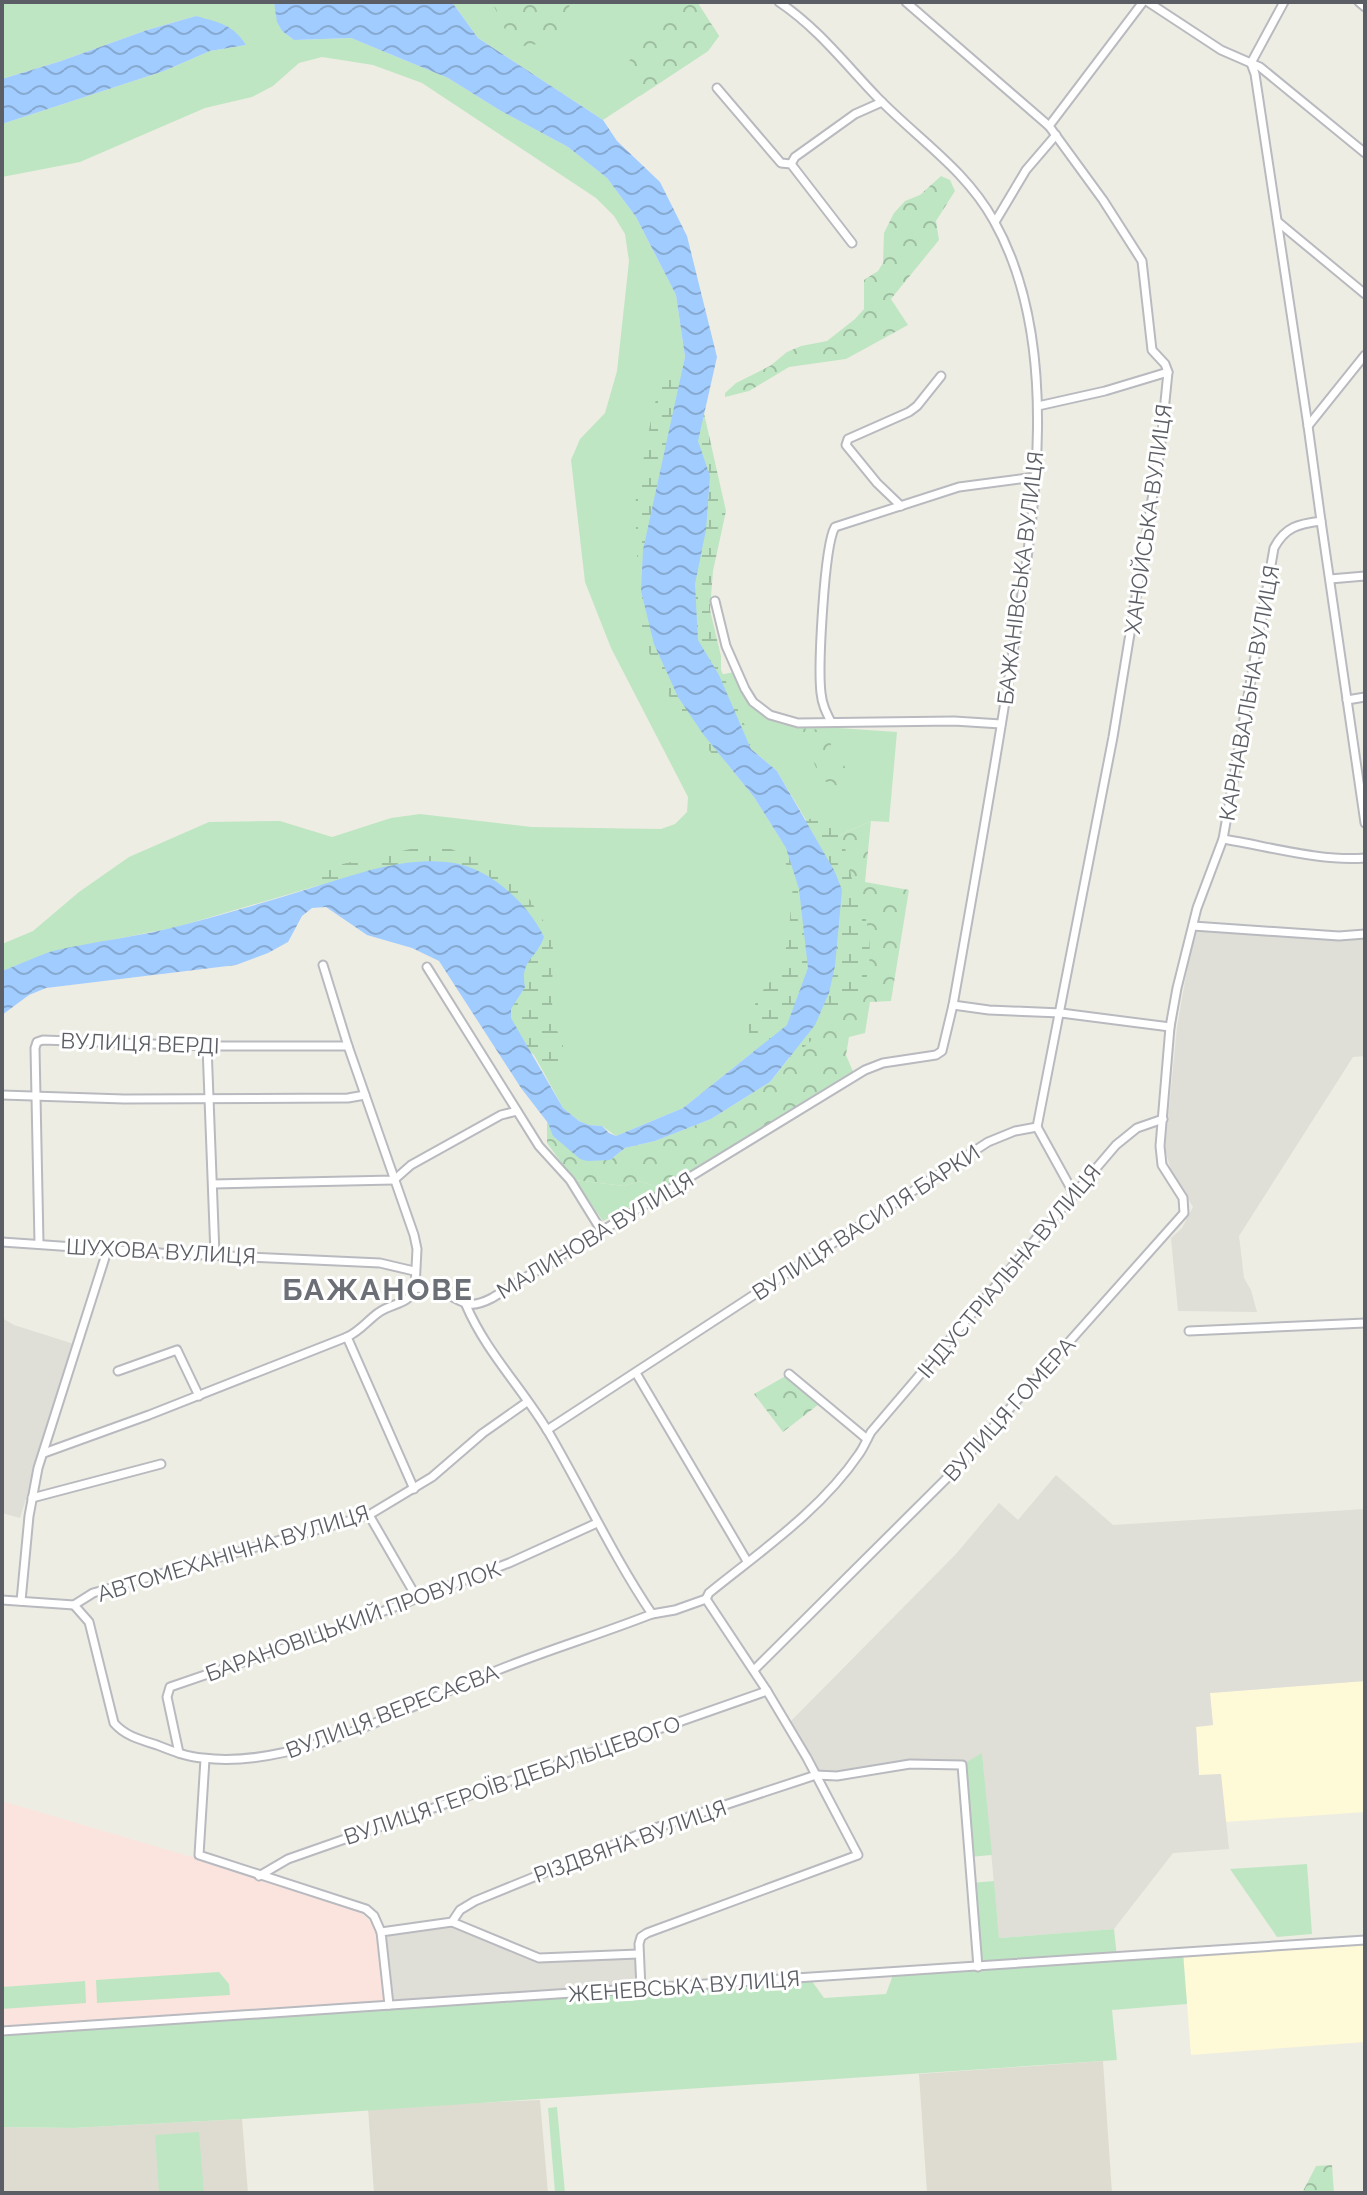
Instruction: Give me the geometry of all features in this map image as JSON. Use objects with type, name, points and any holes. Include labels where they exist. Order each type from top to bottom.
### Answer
[{"type":"street","name":"БАЖАНІВСЬКА ВУЛИЦЯ","points":[[779,2],[819,34],[882,102],[968,183],[995,222],[1022,291],[1028,318],[1038,406],[1026,564],[953,1005]]},
{"type":"street","name":"ХАНОЙСЬКА ВУЛИЦЯ","points":[[906,2],[1049,126],[1103,200],[1142,261],[1152,350],[1168,372],[1145,551],[1113,737],[1037,1127]]},
{"type":"street","points":[[1049,126],[1146,2],[1221,50],[1267,72],[1365,153]]},
{"type":"street","points":[[1284,2],[1251,63],[1308,426],[1365,823]]},
{"type":"street","points":[[1359,2],[1365,7]]},
{"type":"street","points":[[717,88],[781,163],[791,164],[852,243]]},
{"type":"street","points":[[791,164],[795,157],[855,114],[882,102]]},
{"type":"street","points":[[995,222],[1026,170],[1056,135]]},
{"type":"street","points":[[1277,221],[1365,294]]},
{"type":"street","points":[[1308,426],[1365,355]]},
{"type":"street","points":[[1038,406],[1105,391],[1168,372]]},
{"type":"street","points":[[901,506],[877,483],[846,445],[848,439],[909,412],[941,376]]},
{"type":"street","points":[[831,722],[821,694],[820,665],[832,531],[838,525],[959,487],[1035,477]]},
{"type":"street","name":"КАРНАВАЛЬНА ВУЛИЦЯ","points":[[1170,1027],[1193,926],[1223,839],[1274,548],[1293,526],[1321,521]]},
{"type":"street","points":[[1330,579],[1365,576]]},
{"type":"street","points":[[715,601],[726,646],[745,689],[753,702],[770,715],[785,721],[1001,724]]},
{"type":"street","points":[[1347,700],[1365,697]]},
{"type":"street","points":[[1223,839],[1311,854],[1365,858]]},
{"type":"street","points":[[1193,926],[1339,936],[1365,934]]},
{"type":"street","points":[[44,1453],[359,1332],[377,1314],[412,1296],[417,1249],[414,1235],[323,965]]},
{"type":"street","points":[[427,967],[539,1146],[570,1180],[601,1230]]},
{"type":"street","points":[[953,1005],[1061,1013],[1170,1027]]},
{"type":"street","name":"МАЛИНОВА ВУЛИЦЯ","points":[[466,1305],[480,1304],[492,1298],[865,1070],[883,1063],[936,1055],[944,1046],[953,1005]]},
{"type":"street","name":"ВУЛИЦЯ ГОМЕРА","points":[[754,1670],[954,1471],[1137,1264],[1180,1221],[1185,1206],[1183,1198],[1162,1165],[1170,1027]]},
{"type":"street","name":"ВУЛИЦЯ ВЕРДІ","points":[[39,1243],[37,1042],[348,1046]]},
{"type":"street","points":[[207,1046],[215,1255]]},
{"type":"street","points":[[2,1095],[210,1100],[348,1098],[365,1095]]},
{"type":"street","points":[[213,1184],[394,1180],[411,1165],[501,1115],[517,1111]]},
{"type":"street","name":"ІНДУСТРІАЛЬНА ВУЛИЦЯ","points":[[652,1614],[706,1599],[709,1593],[791,1526],[858,1455],[867,1439],[1125,1137],[1137,1128],[1163,1119]]},
{"type":"street","points":[[1037,1127],[1074,1194]]},
{"type":"street","name":"ВУЛИЦЯ ВАСИЛЯ БАРКИ","points":[[547,1430],[988,1142],[1015,1131],[1037,1127]]},
{"type":"street","name":"ШУХОВА ВУЛИЦЯ","points":[[2,1242],[380,1263],[414,1271]]},
{"type":"street","points":[[21,1601],[32,1498],[108,1248]]},
{"type":"street","points":[[415,1288],[438,1291],[466,1305],[475,1326],[547,1430],[597,1523],[652,1614]]},
{"type":"street","points":[[1189,1331],[1365,1323]]},
{"type":"street","points":[[347,1337],[414,1489]]},
{"type":"street","points":[[118,1371],[177,1350],[199,1396]]},
{"type":"street","points":[[636,1373],[747,1561]]},
{"type":"street","points":[[789,1374],[867,1439]]},
{"type":"street","name":"АВТОМЕХАНІЧНА ВУЛИЦЯ","points":[[2,1600],[74,1605],[93,1593],[369,1515],[414,1489],[527,1402]]},
{"type":"street","points":[[32,1498],[161,1464]]},
{"type":"street","points":[[369,1515],[417,1598]]},
{"type":"street","name":"БАРАНОВІЦЬКИЙ ПРОВУЛОК","points":[[179,1753],[167,1697],[170,1687],[289,1647],[417,1598],[558,1543],[597,1523]]},
{"type":"street","points":[[641,1989],[638,1954],[641,1937],[647,1933],[858,1855],[767,1691],[706,1599]]},
{"type":"street","name":"ВУЛИЦЯ ВЕРЕСАЄВА","points":[[74,1605],[89,1622],[114,1723],[134,1737],[205,1759],[264,1757],[319,1742],[406,1710],[499,1670],[652,1614]]},
{"type":"street","name":"ВУЛИЦЯ ГЕРОЇВ ДЕБАЛЬЦЕВОГО","points":[[259,1876],[288,1859],[767,1691]]},
{"type":"street","points":[[205,1759],[199,1855],[366,1909],[374,1916],[381,1932],[389,2005]]},
{"type":"street","name":"РІЗДВЯНА ВУЛИЦЯ","points":[[452,1922],[460,1910],[508,1887],[652,1829],[816,1775],[837,1776],[910,1764],[962,1765],[978,1967]]},
{"type":"street","points":[[381,1932],[452,1922],[539,1958],[638,1954]]},
{"type":"street","name":"ЖЕНЕВСЬКА ВУЛИЦЯ","points":[[2,2031],[1365,1940]]},
{"type":"shaded area","points":[[1194,930],[1365,939],[1365,1056],[1353,1057],[1239,1236],[1244,1278],[1257,1312],[1178,1311],[1171,1238],[1182,1228],[1193,1207],[1171,1170],[1165,1149],[1177,1027]]},
{"type":"shaded area","points":[[2,1318],[14,1325],[74,1344],[20,1518],[2,1513]]},
{"type":"shaded area","points":[[1056,1475],[1113,1525],[1365,1509],[1365,1681],[1210,1693],[1213,1725],[1196,1727],[1199,1775],[1221,1774],[1229,1849],[1173,1853],[1114,1929],[999,1938],[982,1754],[962,1765],[910,1764],[816,1775],[789,1723],[956,1554],[999,1503],[1018,1520]]},
{"type":"shaded area","points":[[1365,1681],[1365,1812],[1225,1822],[1221,1775],[1199,1776],[1196,1726],[1213,1725],[1210,1693]]},
{"type":"shaded area","points":[[2,1801],[276,1882],[360,1912],[381,1932],[389,2005],[2,2031]]},
{"type":"shaded area","points":[[452,1922],[539,1958],[638,1954],[641,1989],[389,2005],[381,1932]]},
{"type":"shaded area","points":[[1365,1940],[1365,2042],[1191,2055],[1183,1953]]},
{"type":"shaded area","points":[[1103,2061],[1112,2193],[927,2193],[919,2074]]},
{"type":"shaded area","points":[[540,2100],[548,2193],[374,2193],[368,2108]]},
{"type":"shaded area","points":[[242,2119],[248,2193],[2,2193],[2,2127],[73,2128]]},
{"type":"green space","points":[[2,2],[274,2],[282,31],[294,40],[351,38],[448,78],[568,147],[607,178],[636,217],[676,295],[685,357],[672,423],[703,734],[754,797],[786,848],[799,889],[787,1025],[683,1108],[616,1136],[602,1126],[579,1121],[563,1108],[527,1042],[354,875],[177,927],[51,952],[2,971],[2,944],[33,931],[79,892],[129,857],[209,822],[280,821],[332,837],[391,818],[420,814],[532,827],[661,829],[675,824],[687,812],[688,797],[611,648],[585,582],[571,460],[580,439],[605,413],[617,371],[629,261],[625,234],[614,216],[596,198],[422,83],[373,65],[322,57],[299,63],[273,86],[252,97],[205,108],[80,162],[2,177],[2,124],[164,71],[210,51],[246,45],[196,16],[2,79]]},
{"type":"green space","points":[[452,2],[697,2],[719,36],[708,51],[603,120],[478,38]]},
{"type":"green space","points":[[492,2],[570,2],[566,26],[546,43],[516,47]]},
{"type":"green space","points":[[697,2],[719,36],[708,51],[640,96],[629,87],[627,64],[654,27]]},
{"type":"green space","points":[[941,176],[950,180],[955,191],[936,221],[939,240],[891,299],[908,325],[846,359],[789,367],[749,391],[725,397],[725,393],[736,383],[770,366],[787,352],[827,341],[855,319],[864,309],[864,280],[878,271],[883,263],[884,233],[894,213],[905,201],[920,195]]},
{"type":"green space","points":[[678,364],[697,382],[726,511],[713,571],[710,610],[721,656],[721,670],[752,742],[740,759],[720,763],[684,721],[659,679],[640,628],[635,504],[653,409],[667,367]]},
{"type":"green space","points":[[734,672],[758,712],[781,724],[897,732],[889,822],[871,821],[820,844],[777,771],[751,749],[719,675]]},
{"type":"green space","points":[[798,728],[824,730],[839,761],[857,778],[854,786],[832,785],[821,779],[811,756],[796,743],[794,732]]},
{"type":"green space","points":[[813,818],[831,820],[844,844],[854,887],[867,923],[870,958],[866,982],[855,1002],[833,1018],[799,1051],[780,1062],[760,1067],[750,1044],[748,1019],[760,994],[780,970],[788,940],[793,885],[781,849],[784,829]]},
{"type":"green space","points":[[871,821],[865,882],[909,890],[891,1001],[870,1002],[865,1033],[849,1037],[846,1055],[855,1076],[663,1189],[640,1181],[624,1186],[574,1180],[547,1143],[547,1121],[610,1160],[625,1148],[655,1141],[711,1119],[770,1082],[790,1057],[820,844]]},
{"type":"green space","points":[[415,848],[451,849],[501,869],[523,889],[553,936],[552,1017],[563,1046],[566,1065],[561,1072],[550,1071],[524,1045],[493,983],[315,883],[319,873],[329,867]]},
{"type":"green space","points":[[574,1180],[624,1186],[640,1181],[663,1189],[603,1221]]},
{"type":"green space","points":[[789,1374],[823,1401],[783,1432],[754,1394]]},
{"type":"green space","points":[[982,1753],[992,1855],[969,1857],[962,1765]]},
{"type":"green space","points":[[1307,1864],[1312,1934],[1277,1937],[1230,1869]]},
{"type":"green space","points":[[994,1881],[999,1938],[1114,1929],[1117,1957],[1183,1953],[1187,2004],[1112,2010],[1117,2060],[242,2119],[73,2128],[2,2127],[2,2031],[809,1977],[824,1998],[886,1994],[894,1972],[978,1966],[971,1883]]},
{"type":"green space","points":[[219,1972],[229,1984],[230,1995],[97,2003],[96,1980]]},
{"type":"green space","points":[[85,1981],[86,2003],[2,2009],[2,1987]]},
{"type":"green space","points":[[557,2107],[565,2193],[555,2193],[548,2108]]},
{"type":"green space","points":[[199,2132],[204,2193],[159,2193],[155,2135]]},
{"type":"green space","points":[[1332,2165],[1334,2193],[1302,2193],[1316,2166]]},
{"type":"water","points":[[274,2],[452,2],[478,38],[603,120],[617,141],[660,182],[687,236],[717,357],[698,441],[710,476],[706,530],[695,584],[698,640],[719,675],[751,749],[777,771],[835,872],[842,890],[835,966],[829,993],[815,1025],[770,1082],[711,1119],[655,1141],[625,1148],[610,1160],[580,1159],[553,1136],[548,1123],[521,1088],[439,961],[412,948],[367,935],[326,907],[312,908],[302,916],[288,942],[236,965],[46,988],[29,995],[2,1015],[2,971],[47,953],[179,926],[393,865],[446,862],[476,870],[491,878],[516,899],[537,924],[544,937],[527,965],[525,987],[511,1009],[511,1018],[563,1108],[579,1121],[602,1126],[616,1136],[683,1108],[787,1025],[808,968],[799,889],[786,848],[754,797],[703,734],[678,697],[654,644],[641,591],[643,550],[685,357],[676,295],[636,217],[607,178],[568,147],[448,78],[351,38],[294,40],[282,31],[277,22]]},
{"type":"water","points":[[196,16],[231,29],[246,45],[210,51],[164,71],[2,124],[2,79]]},
{"type":"district","name":"БАЖАНОВЕ","points":[[378,1289]]}]
